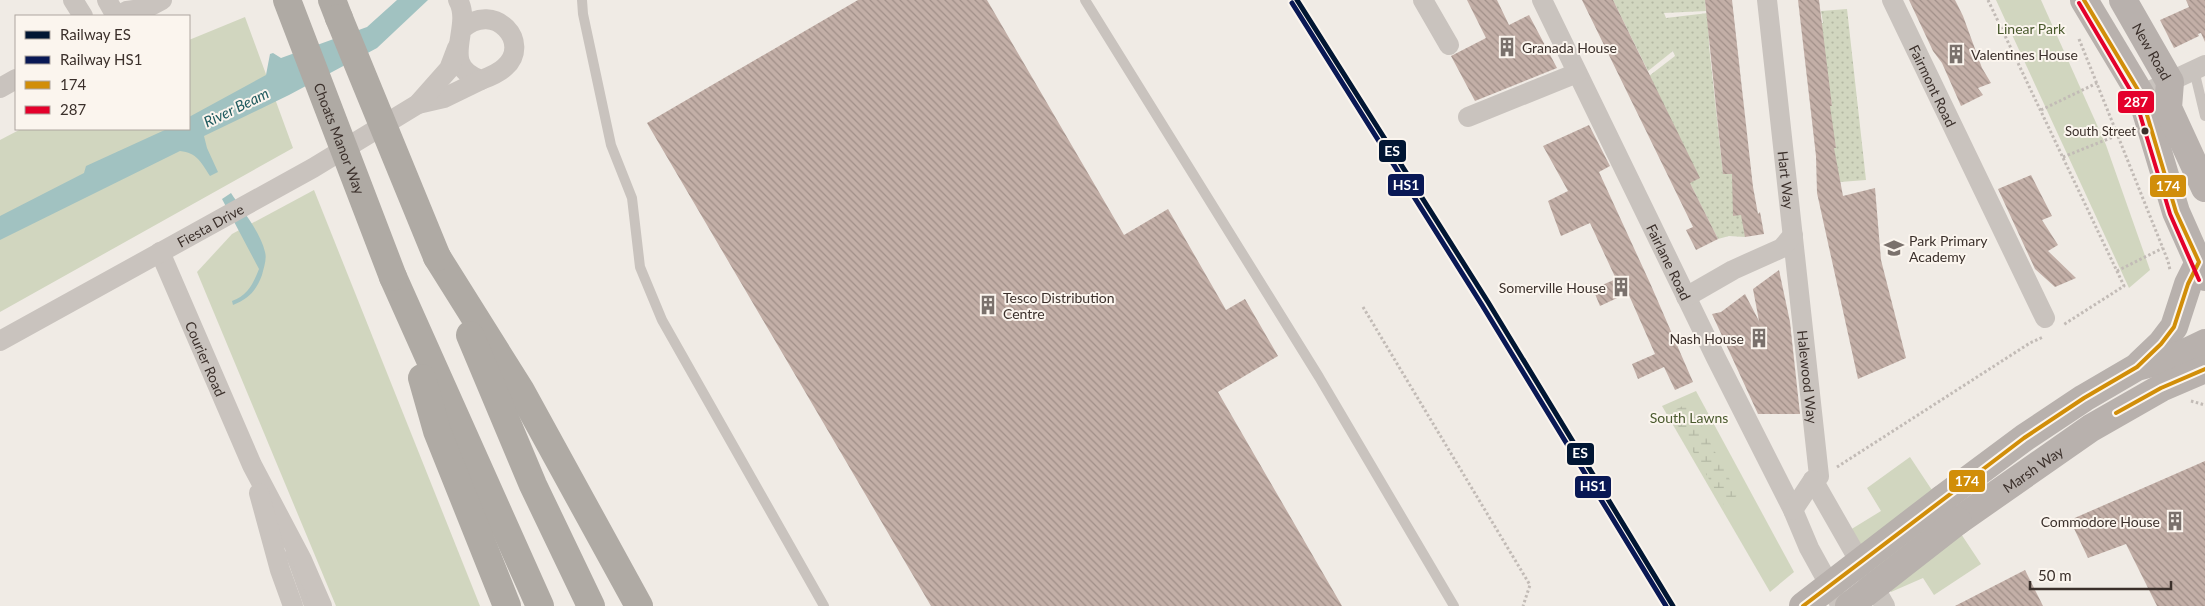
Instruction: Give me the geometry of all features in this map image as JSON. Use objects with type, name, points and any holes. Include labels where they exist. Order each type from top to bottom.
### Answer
[{"type":"highway","name":"Choats Manor Way","points":[[287,0],[393,277]]},
{"type":"highway","points":[[332,0],[533,485],[591,606]]},
{"type":"highway","points":[[437,257],[520,391],[639,606]]},
{"type":"highway","points":[[393,277],[437,431],[507,606]]},
{"type":"highway","points":[[393,277],[540,606]]},
{"type":"main road","points":[[2084,0],[2141,95],[2176,212],[2202,270],[2188,284],[2179,315],[2171,332],[2137,366]]},
{"type":"main road","name":"New Road","points":[[2123,0],[2170,82],[2168,108],[2205,188]]},
{"type":"main road","name":"Marsh Way","points":[[1803,606],[2024,438],[2084,398],[2137,366],[2180,355],[2205,342]]},
{"type":"main road","name":"Marsh Way","points":[[1848,606],[1958,522],[2091,428],[2169,385],[2205,369]]},
{"type":"main road","points":[[2169,385],[2205,391]]},
{"type":"street","points":[[73,0],[82,15]]},
{"type":"street","points":[[107,0],[123,11],[147,8],[162,0]]},
{"type":"street","points":[[458,0],[461,5],[462,28],[457,48],[458,57],[462,66],[472,77],[481,80],[505,68],[511,59],[513,43],[511,32],[505,20],[490,0]]},
{"type":"street","points":[[1423,0],[1449,45]]},
{"type":"street","name":"Fairlane Road","points":[[1542,0],[1686,297],[1796,516]]},
{"type":"street","name":"Hart Way","points":[[1767,0],[1793,235]]},
{"type":"street","name":"Fairmont Road","points":[[1892,0],[1980,169],[2052,323]]},
{"type":"street","points":[[462,28],[470,18],[480,14],[491,12],[505,20]]},
{"type":"street","name":"Fiesta Drive","points":[[0,340],[313,168],[418,104],[449,69],[457,48]]},
{"type":"street","points":[[0,72],[15,64]]},
{"type":"street","points":[[2141,95],[2200,67]]},
{"type":"street","points":[[1468,117],[1577,73]]},
{"type":"street","points":[[0,88],[15,80]]},
{"type":"street","name":"Fiesta Drive","points":[[418,104],[444,98],[481,80]]},
{"type":"street","points":[[1686,297],[1733,270],[1782,248],[1793,235]]},
{"type":"street","name":"Halewood Way","points":[[1793,235],[1819,476],[1796,516]]},
{"type":"street","name":"Courier Road","points":[[160,252],[252,465],[273,520],[280,570],[294,606]]},
{"type":"street","points":[[1814,482],[1884,606]]},
{"type":"street","points":[[1796,516],[1809,548],[1841,606]]},
{"type":"street","name":"Courier Road","points":[[273,520],[302,560],[322,606]]},
{"type":"lane","points":[[582,0],[610,145],[632,198],[640,266],[662,320],[824,606]]},
{"type":"lane","points":[[1085,0],[1319,377],[1454,606]]},
{"type":"lane","points":[[2200,67],[2205,116]]},
{"type":"lane","points":[[273,520],[309,606]]},
{"type":"lane","points":[[273,520],[293,565]]},
{"type":"path","points":[[1814,482],[2022,348],[2052,323],[2124,286],[1988,0]]},
{"type":"path","points":[[2077,35],[2168,261],[2171,280]]},
{"type":"path","points":[[2041,110],[2097,83]]},
{"type":"path","points":[[2064,157],[2118,134]]},
{"type":"path","points":[[2117,271],[2163,248]]},
{"type":"path","points":[[1362,307],[1530,585],[1523,606]]},
{"type":"green space","points":[[1613,0],[1705,0],[1706,11],[1664,13],[1666,18],[1708,13],[1709,46],[1723,174],[1734,173],[1738,215],[1745,215],[1745,237],[1729,236],[1718,239],[1690,183],[1649,76],[1675,56],[1673,51],[1648,71]]},
{"type":"green space","name":"Linear Park","points":[[1996,0],[2041,0],[2106,145],[2150,270],[2129,288]]},
{"type":"green space","points":[[1847,9],[1866,180],[1840,182],[1832,148],[1836,148],[1827,106],[1832,106],[1818,23],[1823,23],[1821,11]]},
{"type":"green space","points":[[245,17],[293,148],[0,312],[0,140],[19,130],[190,130],[190,40]]},
{"type":"green space","points":[[314,190],[480,606],[336,606],[197,272],[232,234]]},
{"type":"green space","name":"South Lawns","points":[[1696,391],[1794,572],[1770,592],[1662,406]]},
{"type":"green space","points":[[1689,403],[1738,495],[1724,505],[1670,412]]},
{"type":"green space","points":[[1910,457],[1981,564],[1934,595],[1923,578],[1891,592],[1850,530],[1881,511],[1867,488]]},
{"type":"water","name":"River Beam","points":[[397,0],[428,0],[377,48],[289,95],[204,136],[207,148],[218,172],[210,176],[195,156],[180,151],[0,240],[0,216],[84,173],[86,166],[165,130],[190,130],[190,116],[266,75],[270,54],[273,53],[281,58],[367,27]]},
{"type":"water","points":[[231,193],[260,237],[266,257],[262,275],[254,290],[248,297],[233,305],[232,301],[242,296],[249,288],[259,269],[222,199]]},
{"type":"building","name":"Tesco Distribution Centre","points":[[858,0],[987,0],[1124,235],[1168,209],[1226,310],[1245,299],[1278,356],[1218,392],[1342,606],[931,606],[647,123]]},
{"type":"building","name":"Granada House","points":[[1467,0],[1497,0],[1509,25],[1529,15],[1557,68],[1475,101],[1451,56],[1486,38]]},
{"type":"building","points":[[1582,0],[1613,0],[1700,178],[1690,183],[1718,239],[1696,250],[1686,230],[1693,227]]},
{"type":"building","points":[[1705,0],[1732,0],[1753,187],[1764,234],[1745,237],[1741,215],[1733,216],[1732,174],[1723,174]]},
{"type":"building","name":"Park Primary Academy","points":[[1798,0],[1819,0],[1832,106],[1830,106],[1836,148],[1834,148],[1843,196],[1875,188],[1881,260],[1906,358],[1858,379],[1817,193],[1816,156]]},
{"type":"building","name":"Valentines House","points":[[1909,0],[1955,0],[1963,16],[1982,68],[1991,83],[1978,88],[1983,95],[1961,106],[1942,63],[1933,51]]},
{"type":"building","points":[[2186,0],[2205,0],[2205,42],[2201,33],[2198,34],[2199,36],[2174,48],[2160,20],[2189,7]]},
{"type":"building","name":"Somerville House","points":[[1589,125],[1610,166],[1599,172],[1693,382],[1675,390],[1664,367],[1638,379],[1632,364],[1655,354],[1628,293],[1600,306],[1593,289],[1616,279],[1590,223],[1561,236],[1548,201],[1568,191],[1543,146]]},
{"type":"building","points":[[2031,175],[2052,216],[2042,220],[2058,245],[2048,251],[2076,278],[2055,287],[2035,269],[1998,189]]},
{"type":"building","name":"Nash House","points":[[1779,270],[1790,322],[1800,414],[1758,414],[1712,314],[1721,312],[1745,294],[1759,321],[1753,289]]},
{"type":"building","points":[[2205,461],[2205,606],[2157,606],[2126,544],[2088,558],[2070,520]]},
{"type":"building","points":[[2025,570],[2043,606],[1955,606]]},
{"type":"rail line","name":"ES","points":[[1297,0],[1488,302],[1673,606]]},
{"type":"rail line","name":"HS1","points":[[1292,3],[1482,305],[1666,606]]},
{"type":"transit line","name":"174","points":[[1803,606],[2024,438],[2084,398],[2137,367],[2161,344],[2174,327],[2188,284],[2199,262],[2176,212],[2141,95],[2084,0]]},
{"type":"transit line","name":"287","points":[[2079,3],[2135,98],[2170,214],[2199,280]]},
{"type":"transit line","name":"174","points":[[2116,413],[2161,388],[2205,369]]},
{"type":"place","name":"Granada House","points":[[1507,47]]},
{"type":"place","name":"Valentines House","points":[[1956,54]]},
{"type":"place","name":"South Street","points":[[2145,131]]},
{"type":"place","name":"Park Primary Academy","points":[[1894,248]]},
{"type":"place","name":"Somerville House","points":[[1621,287]]},
{"type":"place","name":"Tesco Distribution Centre","points":[[988,305]]},
{"type":"place","name":"Nash House","points":[[1759,338]]},
{"type":"place","name":"Commodore House","points":[[2175,521]]}]
